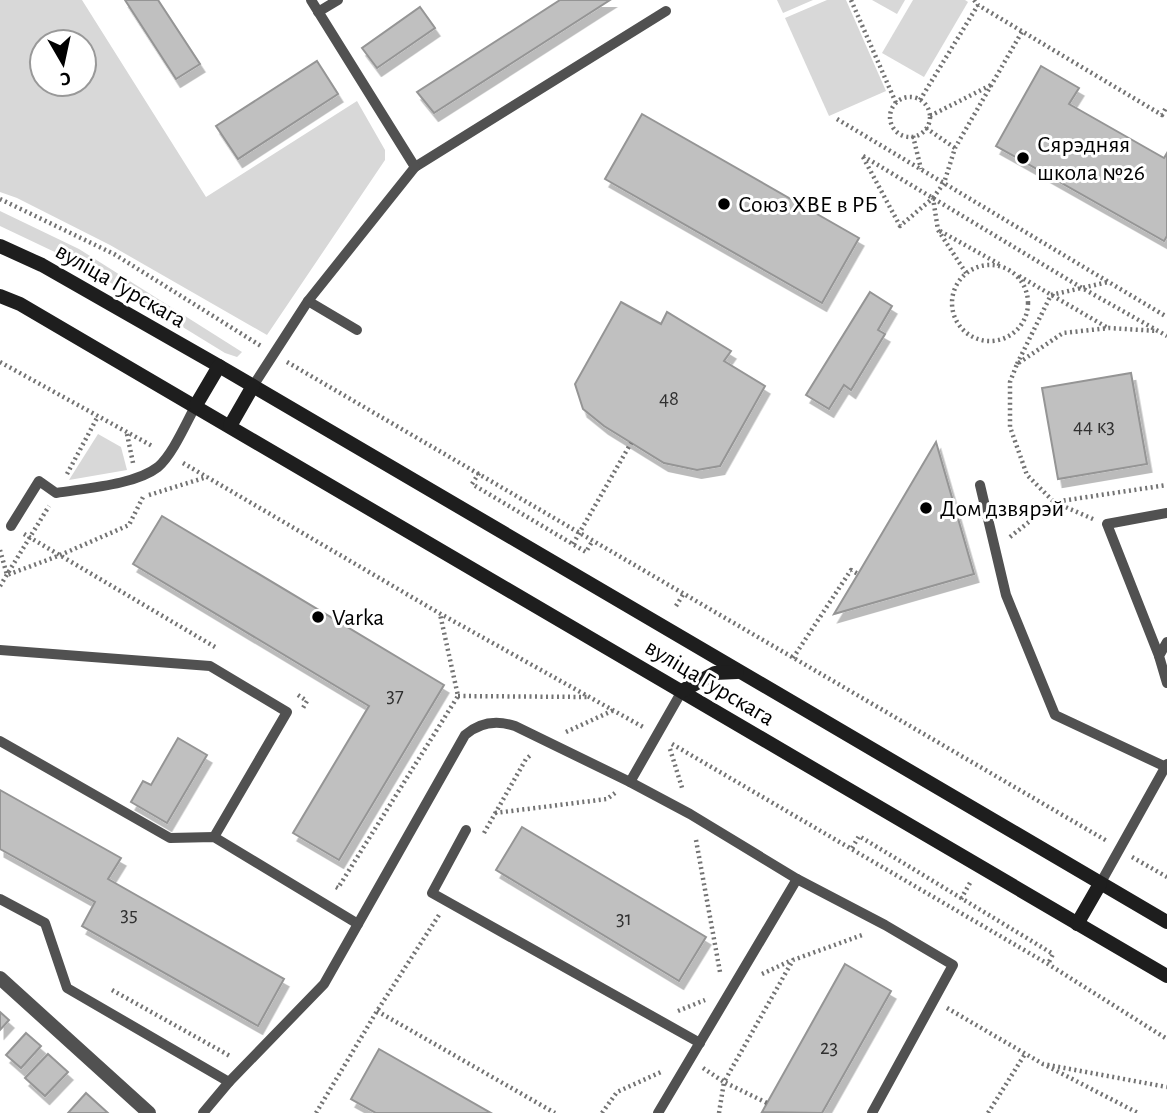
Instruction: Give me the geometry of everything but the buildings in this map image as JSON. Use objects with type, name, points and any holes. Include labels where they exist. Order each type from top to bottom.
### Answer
[{"type":"main road","name":"вуліца Гурскага","points":[[0,246],[42,265],[219,366],[1167,922]]},
{"type":"main road","name":"вуліца Гурскага","points":[[0,296],[20,304],[196,405],[1167,976]]},
{"type":"main road","points":[[196,405],[219,366]]},
{"type":"main road","points":[[230,426],[253,386]]},
{"type":"main road","points":[[682,691],[715,673],[737,672]]},
{"type":"main road","points":[[1077,925],[1100,884]]},
{"type":"street","points":[[0,978],[149,1113]]},
{"type":"lane","points":[[311,0],[415,167]]},
{"type":"lane","points":[[318,12],[338,0]]},
{"type":"lane","points":[[253,386],[308,301],[415,167],[666,11]]},
{"type":"lane","points":[[308,301],[357,330]]},
{"type":"lane","points":[[11,526],[38,481],[57,493],[136,478],[158,467],[168,455],[196,405]]},
{"type":"lane","points":[[981,485],[1006,595],[1055,715],[1166,766],[1100,884]]},
{"type":"lane","points":[[1167,513],[1107,524],[1167,683]]},
{"type":"lane","points":[[1159,656],[1167,642]]},
{"type":"lane","points":[[0,650],[210,666],[287,712],[214,837]]},
{"type":"lane","points":[[630,782],[682,691]]},
{"type":"lane","points":[[203,1113],[229,1082],[324,984],[465,734],[475,726],[502,722],[516,726],[690,814],[797,879],[885,925],[953,965],[872,1113]]},
{"type":"lane","points":[[0,741],[170,838],[214,837],[358,924]]},
{"type":"lane","points":[[466,830],[432,893],[700,1043]]},
{"type":"lane","points":[[658,1113],[797,879]]},
{"type":"lane","points":[[0,899],[45,923],[67,988],[229,1082]]},
{"type":"path","points":[[851,0],[896,103]]},
{"type":"path","points":[[920,100],[976,3],[1162,115],[1167,106]]},
{"type":"path","points":[[1023,30],[954,148],[944,183],[933,198],[900,226],[863,156],[933,198],[1082,288],[1167,336]]},
{"type":"path","points":[[930,116],[992,84]]},
{"type":"path","points":[[906,97],[920,100],[930,116],[926,128],[913,136],[900,134],[892,124],[890,116],[896,103],[906,97]]},
{"type":"path","points":[[837,119],[1167,317]]},
{"type":"path","points":[[926,128],[954,148]]},
{"type":"path","points":[[913,136],[921,169]]},
{"type":"path","points":[[933,198],[938,230],[966,273]]},
{"type":"path","points":[[0,200],[114,254],[273,354],[1167,877]]},
{"type":"path","points":[[938,230],[1109,328]]},
{"type":"path","points":[[983,265],[998,265],[1016,273],[1028,294],[1028,312],[1020,328],[1004,339],[986,342],[969,336],[956,321],[951,307],[954,290],[966,273],[983,265]]},
{"type":"path","points":[[1051,295],[1109,282]]},
{"type":"path","points":[[1051,295],[1010,382],[1010,427],[1027,475],[1054,502],[1107,524]]},
{"type":"path","points":[[1017,364],[1063,333],[1109,328],[1158,331]]},
{"type":"path","points":[[0,362],[164,452]]},
{"type":"path","points":[[127,433],[136,478],[145,496]]},
{"type":"path","points":[[573,544],[631,443]]},
{"type":"path","points":[[188,466],[439,613],[656,734]]},
{"type":"path","points":[[478,473],[472,484],[586,552],[593,540]]},
{"type":"path","points":[[0,550],[7,575],[129,525],[145,496],[208,477]]},
{"type":"path","points":[[995,550],[1054,502],[1167,485]]},
{"type":"path","points":[[11,526],[58,556]]},
{"type":"path","points":[[793,658],[851,570],[858,574]]},
{"type":"path","points":[[676,606],[684,593]]},
{"type":"path","points":[[458,696],[591,697]]},
{"type":"path","points":[[721,980],[696,841],[668,741],[1048,964],[1167,1040]]},
{"type":"path","points":[[478,844],[526,759]]},
{"type":"path","points":[[495,813],[607,799],[630,782]]},
{"type":"path","points":[[852,848],[859,836],[1054,954],[1048,964]]},
{"type":"path","points":[[316,1113],[377,1011],[448,902]]},
{"type":"path","points":[[719,1113],[724,1082],[793,960],[885,925]]},
{"type":"path","points":[[100,984],[247,1065]]},
{"type":"path","points":[[672,1013],[710,998]]},
{"type":"path","points":[[933,1000],[1025,1054],[1138,1113]]},
{"type":"path","points":[[377,1011],[555,1113]]},
{"type":"path","points":[[988,1113],[1025,1054]]},
{"type":"path","points":[[602,1113],[617,1092],[688,1059],[724,1082],[767,1102]]},
{"type":"path","points":[[1043,1063],[1167,1087]]},
{"type":"shaded area","points":[[0,0],[82,0],[206,197],[357,101],[385,150],[385,160],[267,335],[110,245],[0,192]]},
{"type":"shaded area","points":[[777,0],[813,0],[783,13]]},
{"type":"shaded area","points":[[827,0],[846,0],[886,91],[829,116],[785,18]]},
{"type":"shaded area","points":[[872,0],[905,0],[897,14]]},
{"type":"shaded area","points":[[913,0],[968,2],[924,77],[882,53]]},
{"type":"shaded area","points":[[0,211],[79,249],[242,352],[237,357],[225,353],[80,264],[0,226]]},
{"type":"shaded area","points":[[98,434],[121,447],[127,470],[69,480]]},
{"type":"place","name":"Сярэдняя школа №26","points":[[1023,158]]},
{"type":"place","name":"Союз ХВЕ в РБ","points":[[724,204]]},
{"type":"place","name":"Дом дзвярэй","points":[[926,508]]},
{"type":"place","name":"Varka","points":[[318,617]]}]
